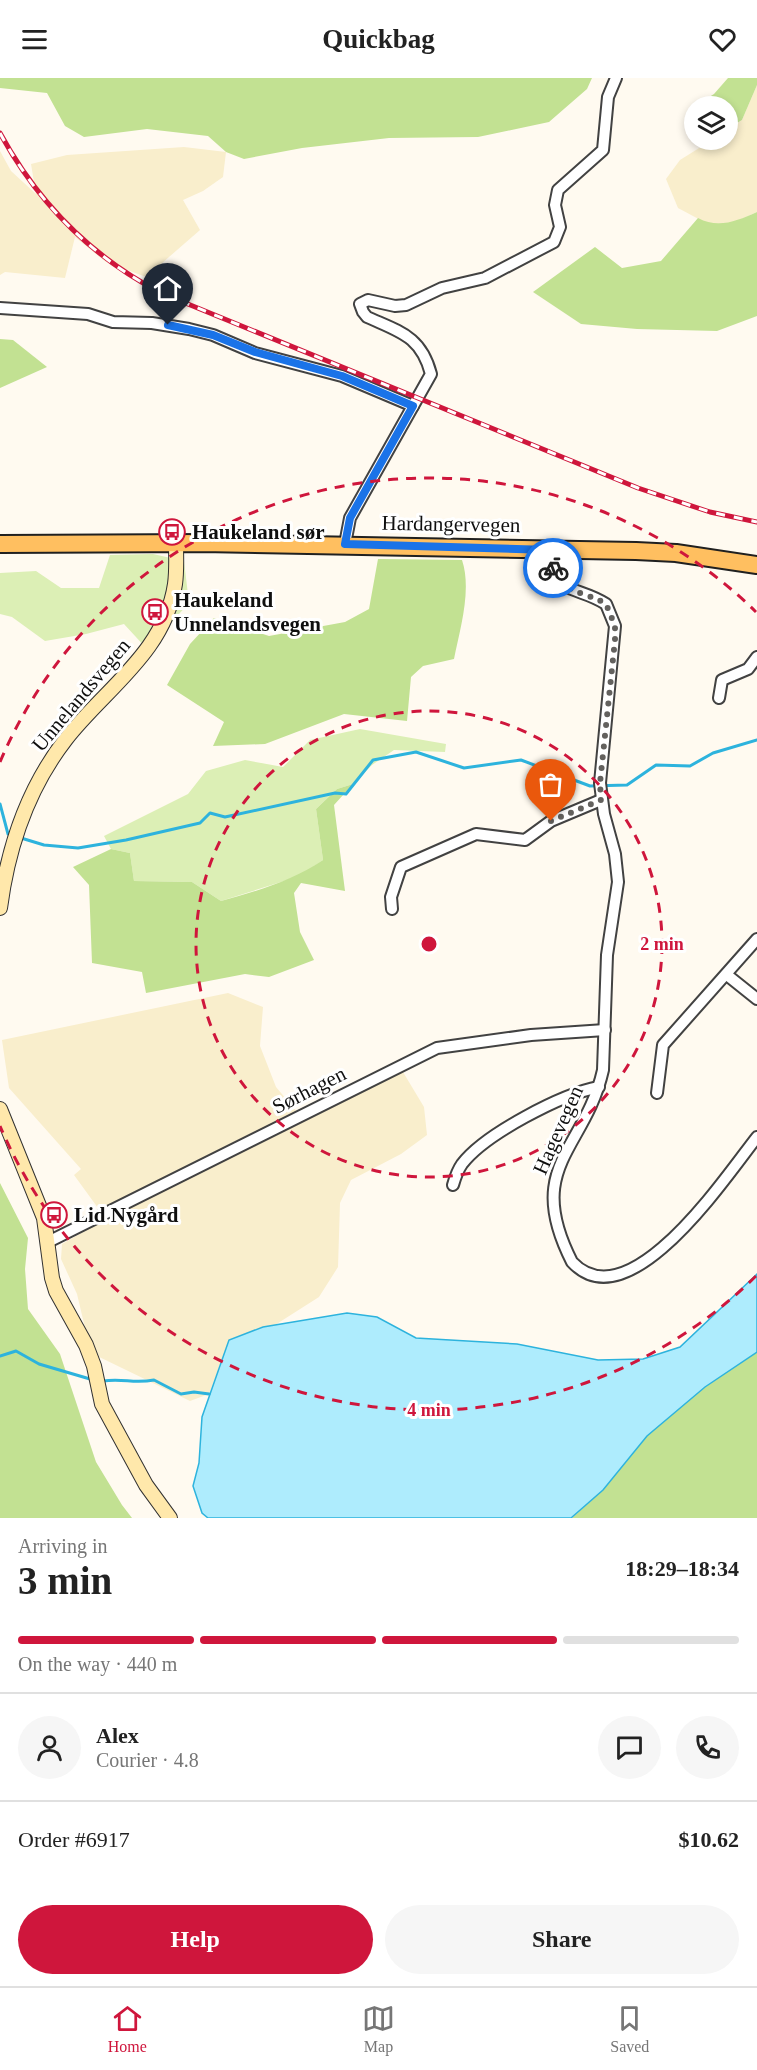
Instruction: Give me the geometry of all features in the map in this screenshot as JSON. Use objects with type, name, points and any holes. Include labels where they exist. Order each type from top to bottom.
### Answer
[{"type":"main road","name":"Unnelandsvegen","points":[[0,908],[11,844],[46,767],[66,738],[135,665],[166,616],[175,585],[176,543]]},
{"type":"main road","name":"Hardangervegen","points":[[0,544],[345,544],[676,553],[757,565]]},
{"type":"main road","points":[[0,1109],[44,1218],[52,1278],[62,1304],[86,1345],[94,1366],[102,1404],[146,1485],[170,1518]]},
{"type":"street","points":[[345,544],[350,518],[431,374],[424,352],[412,339],[367,317],[360,304],[368,300],[395,306],[406,305],[442,288],[485,278],[554,242],[560,227],[555,205],[558,190],[603,150],[608,98],[616,78]]},
{"type":"street","points":[[0,308],[88,314],[112,322],[152,323],[189,329],[213,335],[255,352],[342,376],[413,406]]},
{"type":"street","name":"Hagevegen","points":[[550,550],[553,567],[559,581],[570,590],[606,604],[615,626],[600,792],[614,848],[618,882],[607,954],[605,1030],[599,1087],[560,1162],[552,1196],[567,1252],[572,1262],[588,1275],[596,1278],[614,1276],[641,1264],[659,1251],[696,1213],[757,1137]]},
{"type":"street","points":[[719,698],[722,680],[748,669],[757,657]]},
{"type":"street","points":[[392,909],[392,897],[401,867],[476,834],[525,840],[551,821],[600,792]]},
{"type":"street","points":[[657,1093],[663,1045],[757,939]]},
{"type":"street","points":[[727,975],[757,999]]},
{"type":"street","name":"Sørhagen","points":[[48,1242],[437,1048],[531,1035],[605,1030]]},
{"type":"street","points":[[453,1185],[456,1174],[470,1156],[517,1122],[568,1095],[599,1087]]},
{"type":"shaded area","points":[[757,85],[757,212],[733,223],[708,224],[678,208],[666,179],[680,160],[696,150],[738,150],[738,123],[742,120]]},
{"type":"shaded area","points":[[184,147],[226,152],[223,177],[203,191],[183,200],[200,230],[146,277],[106,262],[75,237],[65,278],[5,272],[0,275],[0,151],[11,171],[36,194],[31,164],[67,155]]},
{"type":"shaded area","points":[[228,993],[263,1007],[260,1046],[276,1087],[303,1119],[403,1072],[424,1107],[427,1135],[401,1154],[351,1180],[340,1203],[338,1267],[319,1297],[275,1325],[229,1340],[209,1394],[190,1401],[91,1353],[77,1294],[61,1259],[62,1244],[106,1219],[74,1175],[81,1169],[9,1088],[2,1040]]},
{"type":"green space","points":[[0,78],[592,78],[587,89],[549,122],[478,137],[389,138],[302,148],[244,159],[226,152],[208,136],[147,129],[84,137],[65,126],[47,93],[0,88]]},
{"type":"green space","points":[[728,78],[757,78],[757,85],[742,120],[738,122],[738,96],[711,96]]},
{"type":"green space","points":[[757,212],[757,316],[717,331],[637,329],[581,324],[533,292],[595,247],[622,268],[661,261],[698,218],[720,223],[735,221]]},
{"type":"green space","points":[[0,339],[13,340],[47,367],[0,388]]},
{"type":"green space","points":[[153,554],[184,561],[189,603],[147,649],[124,624],[45,641],[12,617],[0,614],[0,573],[36,571],[61,588],[99,588],[110,555]]},
{"type":"green space","points":[[378,559],[462,560],[465,572],[464,610],[454,659],[423,666],[411,677],[407,721],[344,714],[265,744],[213,746],[224,722],[167,685],[190,644],[214,618],[269,636],[345,622],[369,609]]},
{"type":"green space","points":[[360,729],[446,744],[445,752],[394,750],[372,765],[353,784],[337,789],[316,809],[323,860],[300,876],[221,901],[192,882],[134,881],[130,853],[111,849],[104,836],[188,794],[206,771],[245,760],[283,767],[310,740]]},
{"type":"green space","points":[[353,784],[334,805],[345,891],[301,883],[294,893],[300,932],[314,960],[269,977],[245,974],[146,993],[142,972],[92,963],[89,885],[73,867],[111,849],[130,853],[134,881],[192,882],[221,901],[248,893],[287,880],[323,860],[316,809],[337,789]]},
{"type":"green space","points":[[0,1183],[28,1238],[25,1269],[28,1309],[60,1354],[96,1462],[132,1518],[0,1518]]},
{"type":"green space","points":[[757,1352],[757,1518],[572,1518],[603,1490],[647,1436],[705,1387]]},
{"type":"water","points":[[757,1274],[757,1352],[705,1387],[647,1436],[603,1490],[571,1518],[208,1518],[202,1513],[193,1486],[199,1463],[202,1417],[229,1340],[263,1327],[347,1313],[377,1317],[416,1338],[517,1344],[598,1360],[643,1359],[680,1347]]},
{"type":"waterway","points":[[21,838],[44,845],[78,848],[200,823],[210,813],[225,817],[335,793],[346,794],[373,760],[416,752],[464,768],[521,760],[590,786],[627,785],[656,765],[690,766],[713,753],[757,740]]},
{"type":"waterway","points":[[0,804],[8,834]]},
{"type":"waterway","points":[[0,1356],[16,1351],[39,1364],[90,1379]]},
{"type":"waterway","points":[[103,1381],[154,1380],[181,1394],[194,1392],[209,1394]]},
{"type":"railway","points":[[0,133],[31,182],[68,225],[111,262],[161,293],[638,488],[710,512],[757,522]]},
{"type":"way so far","points":[[551,821],[601,800],[600,783],[615,640],[612,613],[606,604],[570,590],[559,581],[553,568]]},
{"type":"place","name":"Haukeland sør","points":[[172,532]]},
{"type":"place","name":"Haukeland Unnelandsvegen","points":[[155,612]]},
{"type":"place","name":"Lid Nygård","points":[[54,1215]]},
{"type":"route","points":[[168,325],[213,335],[255,352],[342,376],[399,398],[413,406],[350,518],[345,544],[550,550],[553,568]]}]
